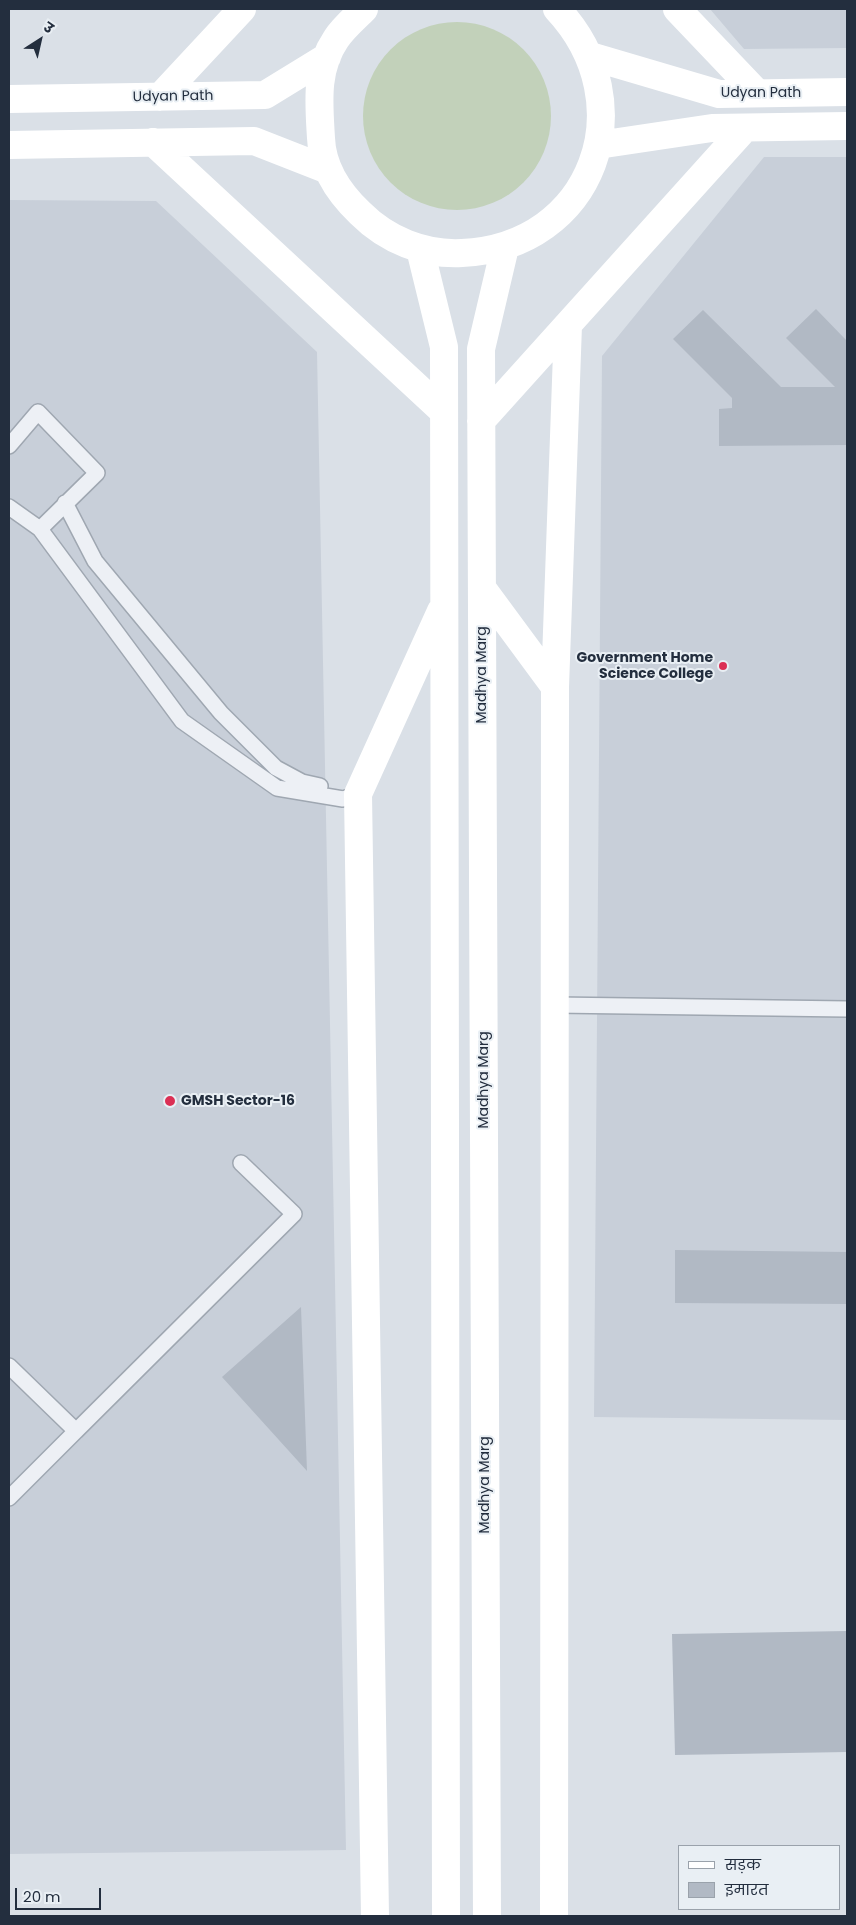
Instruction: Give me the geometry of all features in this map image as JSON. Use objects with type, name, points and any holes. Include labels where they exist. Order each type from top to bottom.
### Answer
[{"type":"main road","points":[[160,97],[242,9]]},
{"type":"main road","points":[[364,9],[336,39],[327,57],[318,85],[321,150],[328,170],[342,194],[369,222],[398,241],[420,249],[445,254],[487,252],[506,247],[533,235],[556,217],[583,183],[598,144],[601,128],[598,79],[590,56],[580,37],[557,9]]},
{"type":"main road","points":[[677,9],[757,94]]},
{"type":"main road","name":"Udyan Path","points":[[590,56],[719,94],[847,92]]},
{"type":"main road","name":"Udyan Path","points":[[9,99],[265,96],[327,57]]},
{"type":"main road","points":[[598,144],[712,128],[847,126]]},
{"type":"main road","points":[[481,421],[745,128]]},
{"type":"main road","points":[[9,145],[254,141],[328,170]]},
{"type":"main road","points":[[152,142],[444,412]]},
{"type":"main road","name":"Madhya Marg","points":[[487,1916],[481,349],[506,247]]},
{"type":"main road","points":[[420,249],[444,347],[446,1916]]},
{"type":"main road","points":[[554,1916],[555,687],[568,325]]},
{"type":"main road","points":[[482,588],[555,687]]},
{"type":"main road","points":[[375,1916],[358,794],[445,603]]},
{"type":"lane","points":[[9,446],[38,412],[97,473],[40,529]]},
{"type":"lane","points":[[65,503],[95,561],[221,713],[276,768],[302,782],[358,794]]},
{"type":"lane","points":[[9,507],[40,529],[182,721],[277,788],[343,799],[358,794]]},
{"type":"lane","points":[[554,1005],[847,1009]]},
{"type":"lane","points":[[9,1498],[294,1214],[241,1162]]},
{"type":"lane","points":[[9,1366],[76,1431]]},
{"type":"shaded area","points":[[710,9],[847,9],[847,48],[744,49]]},
{"type":"shaded area","name":"Government Home Science College","points":[[764,157],[847,157],[847,1420],[594,1417],[602,356]]},
{"type":"shaded area","name":"GMSH Sector-16","points":[[9,200],[156,201],[317,352],[346,1850],[9,1854]]},
{"type":"green space","points":[[448,22],[466,22],[493,29],[524,49],[544,80],[551,107],[551,125],[544,152],[524,183],[493,203],[466,210],[448,210],[430,206],[413,199],[397,189],[384,176],[374,160],[367,143],[363,125],[363,107],[367,89],[374,72],[384,56],[397,43],[413,33],[430,26]]},
{"type":"building","points":[[816,309],[847,341],[847,445],[719,446],[719,409],[732,408],[732,398],[673,339],[703,310],[781,387],[835,387],[786,338]]},
{"type":"building","points":[[675,1250],[847,1252],[847,1304],[675,1303]]},
{"type":"building","points":[[301,1307],[307,1471],[222,1377]]},
{"type":"building","points":[[847,1631],[847,1752],[675,1755],[672,1634]]},
{"type":"place","name":"Government Home Science College","points":[[723,666]]},
{"type":"place","name":"GMSH Sector-16","points":[[170,1101]]}]
